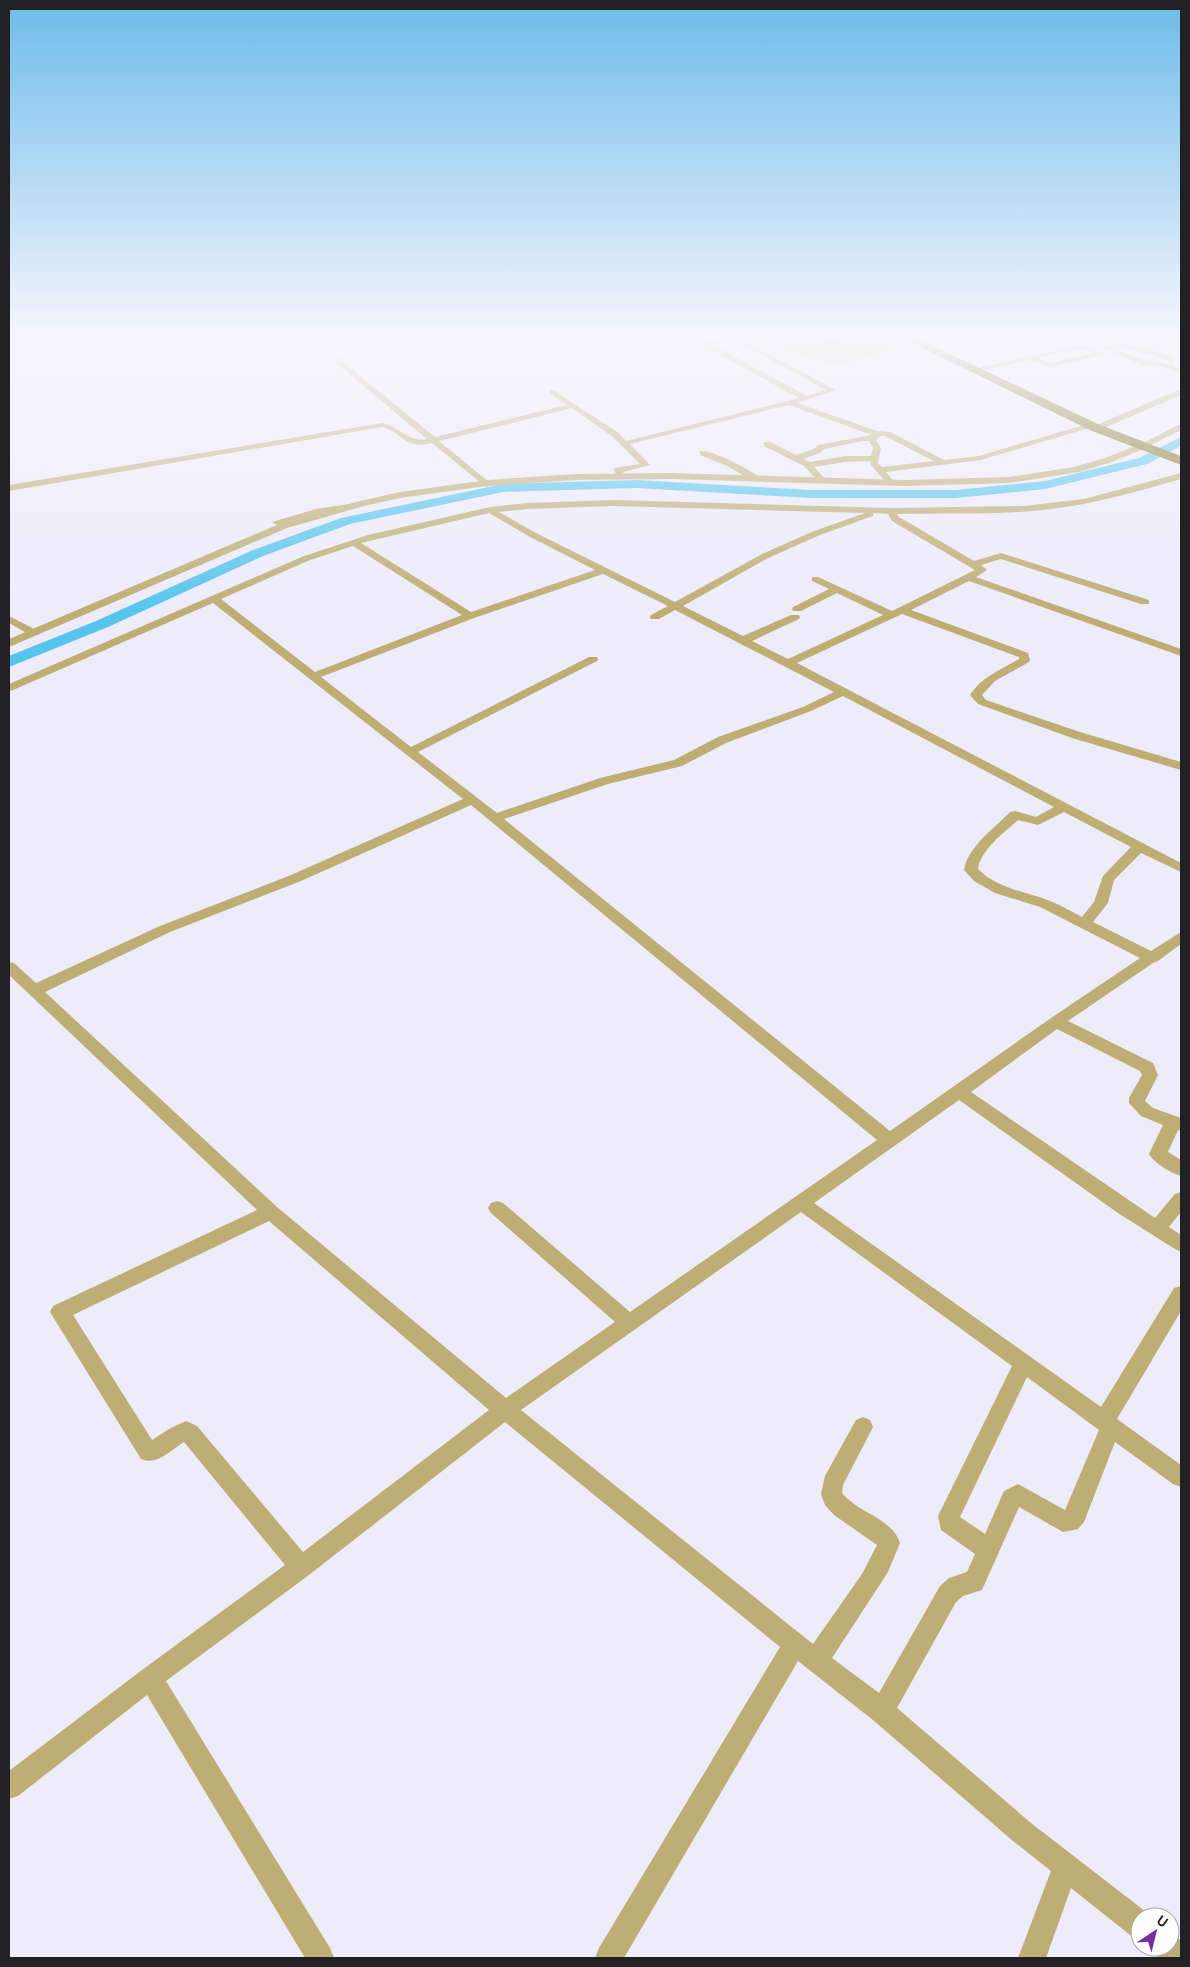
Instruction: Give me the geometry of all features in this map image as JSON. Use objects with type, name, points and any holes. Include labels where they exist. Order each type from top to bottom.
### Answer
[{"type":"highway","points":[[1095,428],[1181,462]]},
{"type":"street","points":[[9,488],[365,428]]},
{"type":"street","points":[[391,428],[411,442],[432,440],[482,428]]},
{"type":"street","points":[[418,428],[486,484]]},
{"type":"street","points":[[603,428],[626,443],[646,465],[618,470],[621,476]]},
{"type":"street","points":[[626,443],[690,428]]},
{"type":"street","points":[[847,428],[870,437]]},
{"type":"street","points":[[809,465],[845,459],[942,462],[986,456],[1090,428]]},
{"type":"street","points":[[9,643],[283,526],[350,507],[420,492],[552,478],[621,476],[960,484],[1030,478],[1098,464],[1142,447],[1179,428]]},
{"type":"street","points":[[798,458],[817,451],[821,447],[887,434],[942,462]]},
{"type":"street","points":[[870,437],[872,461],[891,483]]},
{"type":"street","points":[[767,444],[809,465],[822,481]]},
{"type":"street","points":[[703,453],[730,464],[757,480]]},
{"type":"street","points":[[856,464],[872,461]]},
{"type":"street","points":[[9,688],[284,567],[353,542],[490,510],[527,506],[624,503],[886,511],[968,511],[1043,508],[1117,494],[1181,476]]},
{"type":"street","points":[[490,510],[1181,868]]},
{"type":"street","points":[[788,663],[982,570],[975,564],[895,519],[886,511]]},
{"type":"street","points":[[655,617],[789,545],[840,524],[886,511]]},
{"type":"street","points":[[353,542],[470,616]]},
{"type":"street","points":[[975,564],[1001,556],[1145,602]]},
{"type":"street","points":[[314,676],[470,616],[554,589],[604,570]]},
{"type":"street","points":[[968,577],[1181,653]]},
{"type":"street","points":[[815,579],[838,590],[897,612],[1024,655],[1024,660],[995,676],[978,691],[976,695],[982,702],[1076,735],[1181,766]]},
{"type":"street","points":[[744,640],[838,590]]},
{"type":"street","points":[[214,599],[495,818],[890,1141]]},
{"type":"street","points":[[9,619],[34,633]]},
{"type":"street","points":[[410,752],[593,659]]},
{"type":"street","points":[[495,818],[604,781],[678,764],[729,737],[807,709],[843,692]]},
{"type":"street","points":[[35,990],[166,929],[296,878],[472,800]]},
{"type":"street","points":[[1064,807],[1038,820],[1016,815],[978,852],[972,862],[971,870],[979,878],[1000,890],[1045,904],[1153,958]]},
{"type":"street","points":[[1085,923],[1100,902],[1108,879],[1139,847]]},
{"type":"street","points":[[9,1787],[150,1678],[301,1567],[505,1410],[890,1141],[1056,1022],[1153,958],[1181,937]]},
{"type":"street","points":[[9,967],[271,1212],[505,1410],[795,1644],[882,1711],[1022,1832],[1130,1917]]},
{"type":"street","points":[[1056,1022],[1147,1067],[1150,1075],[1137,1098],[1137,1103],[1147,1112],[1177,1123],[1158,1154],[1181,1169]]},
{"type":"street","points":[[959,1092],[1124,1208],[1181,1244]]},
{"type":"street","points":[[1157,1229],[1181,1199]]},
{"type":"street","points":[[801,1203],[1181,1478]]},
{"type":"street","points":[[497,1208],[629,1323]]},
{"type":"street","points":[[271,1212],[60,1312],[148,1452],[159,1448],[179,1433],[186,1431],[190,1433],[301,1567]]},
{"type":"street","points":[[882,1711],[948,1594],[957,1586],[974,1582],[1012,1498],[1018,1494],[1063,1522],[1070,1521],[1076,1514],[1108,1424],[1181,1294]]},
{"type":"street","points":[[989,1550],[954,1526],[950,1522],[949,1516],[1023,1364]]},
{"type":"street","points":[[816,1660],[880,1564],[890,1544],[889,1540],[841,1507],[833,1499],[831,1491],[833,1483],[863,1428]]},
{"type":"street","points":[[609,1958],[795,1644]]},
{"type":"street","points":[[150,1678],[320,1958]]},
{"type":"street","points":[[1032,1958],[1066,1866]]},
{"type":"waterway","points":[[9,662],[102,624],[258,553],[346,521],[503,488],[636,484],[811,494],[956,494],[1045,485],[1143,461],[1181,441]]}]
